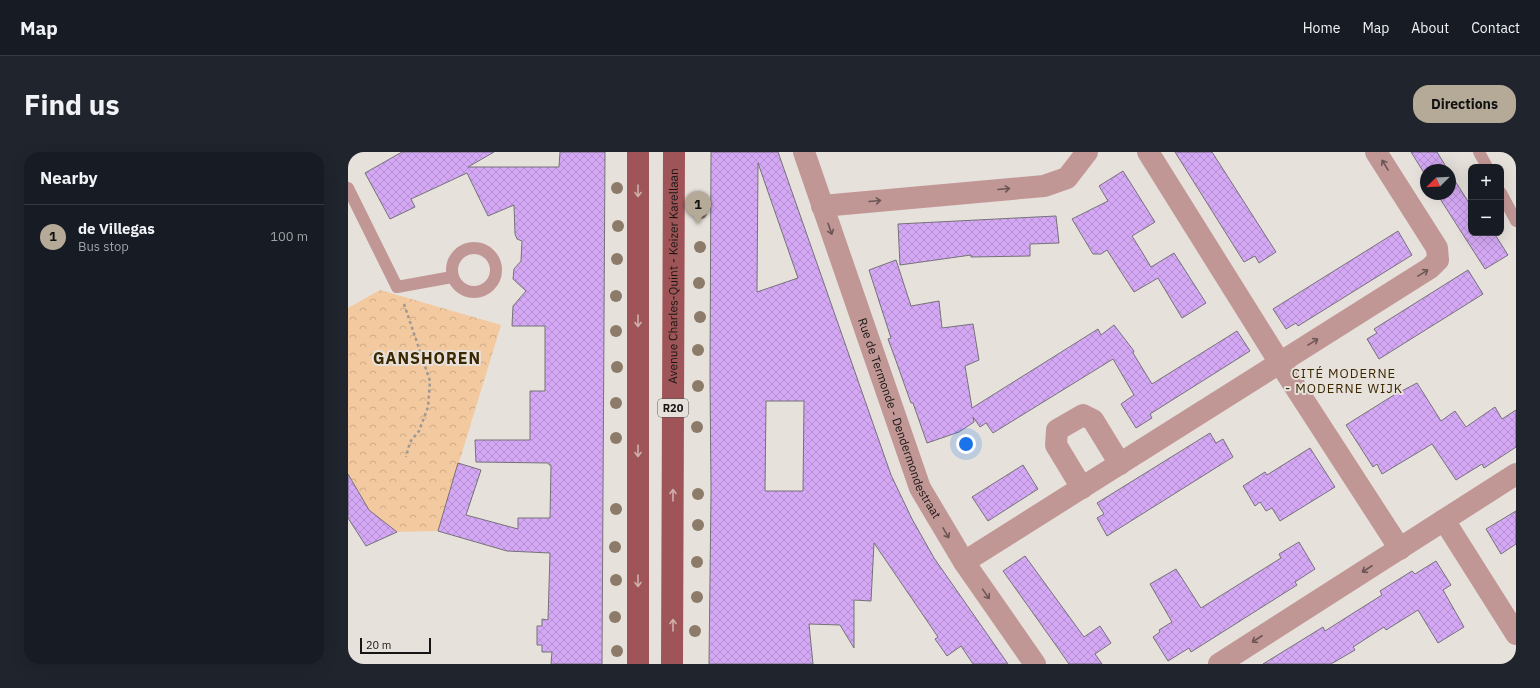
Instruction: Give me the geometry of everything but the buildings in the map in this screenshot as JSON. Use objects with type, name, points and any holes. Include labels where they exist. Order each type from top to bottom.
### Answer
[{"type":"main road","points":[[638,152],[638,664]]},
{"type":"main road","name":"Avenue Charles-Quint - Keizer Karellaan","points":[[672,664],[674,152]]},
{"type":"street","name":"Rue de Termonde - Dendermondestraat","points":[[804,152],[920,488],[964,562],[1034,664]]},
{"type":"street","points":[[822,206],[1044,186],[1067,178],[1087,152]]},
{"type":"street","points":[[1148,152],[1280,363],[1400,548]]},
{"type":"street","points":[[964,562],[1430,268],[1438,260],[1437,248],[1376,152]]},
{"type":"street","points":[[1082,488],[1056,445],[1056,430],[1083,415],[1093,420],[1120,464]]},
{"type":"street","points":[[1219,664],[1516,474]]},
{"type":"street","points":[[1444,520],[1516,634]]},
{"type":"lane","points":[[1479,152],[1485,164]]},
{"type":"lane","points":[[348,188],[397,287],[452,277]]},
{"type":"lane","points":[[1504,198],[1516,220]]},
{"type":"path","points":[[397,287],[430,382],[428,407],[419,431],[410,442],[406,457]]},
{"type":"green space","points":[[380,290],[501,325],[438,531],[397,532],[369,510],[348,474],[348,308]]},
{"type":"place","name":"de Villegas","points":[[698,224]]},
{"type":"district","name":"GANSHOREN","points":[[427,358]]},
{"type":"district","name":"CITÉ MODERNE - MODERNE WIJK","points":[[1344,380]]}]
